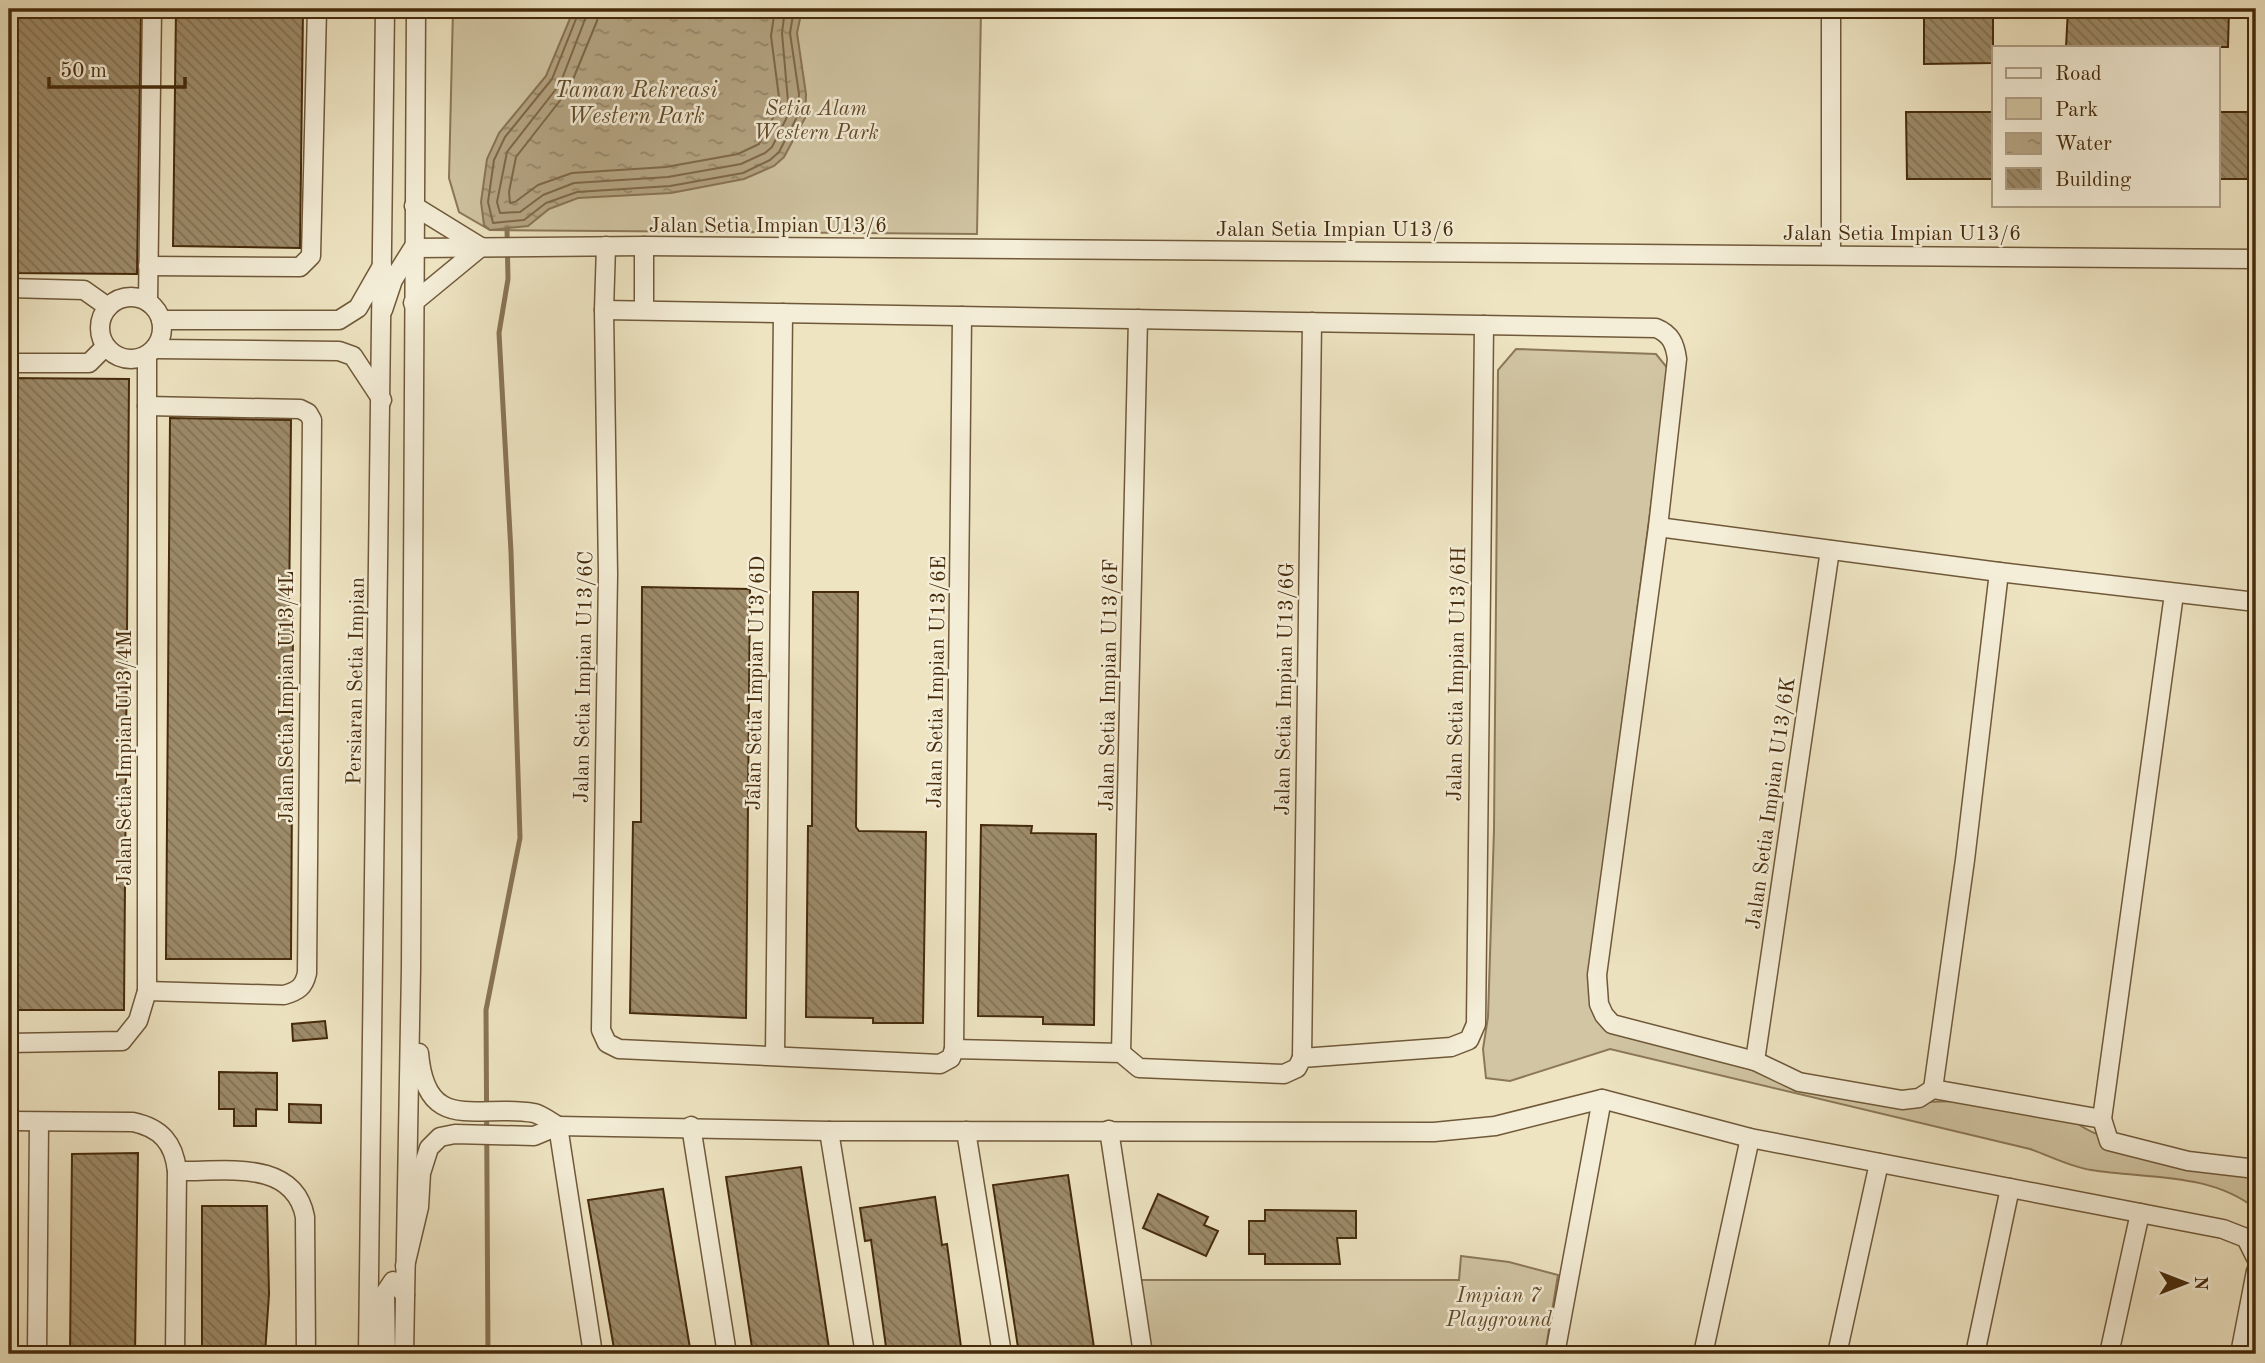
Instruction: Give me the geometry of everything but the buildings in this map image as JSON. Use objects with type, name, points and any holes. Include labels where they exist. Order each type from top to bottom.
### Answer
[{"type":"street","points":[[148,302],[152,9]]},
{"type":"street","points":[[148,266],[300,267],[311,256],[317,9]]},
{"type":"street","name":"Persiaran Setia Impian","points":[[368,1354],[385,9]]},
{"type":"street","points":[[404,1354],[411,969],[416,9]]},
{"type":"street","points":[[1831,9],[1831,255]]},
{"type":"street","points":[[413,303],[485,247],[414,206]]},
{"type":"street","name":"Jalan Setia Impian U13/6C","points":[[606,246],[604,310],[608,574],[601,1030],[607,1043],[626,1050],[775,1055]]},
{"type":"street","points":[[644,246],[644,310]]},
{"type":"street","name":"Jalan Setia Impian U13/6","points":[[413,248],[644,246],[2256,259]]},
{"type":"street","points":[[383,310],[393,280],[413,248]]},
{"type":"street","points":[[161,320],[339,320],[358,308],[383,264]]},
{"type":"street","points":[[9,288],[84,290],[107,307]]},
{"type":"street","points":[[151,352],[162,336],[161,320],[148,302],[133,297],[124,298],[107,307],[100,323],[105,347],[121,359],[131,360],[151,352],[217,348],[339,351],[353,356],[382,400]]},
{"type":"street","points":[[604,310],[1656,328],[1672,339],[1677,359],[1658,527],[1597,975],[1599,1004],[1604,1015],[1612,1024],[1755,1061],[1799,1083],[1902,1100],[1919,1098],[1933,1089],[2102,1119]]},
{"type":"street","name":"Jalan Setia Impian U13/6D","points":[[775,1055],[783,313]]},
{"type":"street","name":"Jalan Setia Impian U13/6E","points":[[954,1049],[962,316]]},
{"type":"street","points":[[217,319],[217,348]]},
{"type":"street","name":"Jalan Setia Impian U13/6F","points":[[1121,1053],[1138,319]]},
{"type":"street","name":"Jalan Setia Impian U13/6G","points":[[1302,1058],[1312,322]]},
{"type":"street","name":"Jalan Setia Impian U13/6H","points":[[1302,1058],[1461,1046],[1469,1040],[1476,1024],[1484,325]]},
{"type":"street","points":[[9,363],[89,363],[105,347]]},
{"type":"street","name":"Jalan Setia Impian U13/4M","points":[[9,1043],[122,1041],[138,1021],[147,991],[147,406],[151,352]]},
{"type":"street","name":"Jalan Setia Impian U13/4L","points":[[147,406],[300,409],[309,413],[312,420],[307,973],[304,983],[297,991],[284,995],[147,991]]},
{"type":"street","points":[[1658,527],[2174,594],[2256,602]]},
{"type":"street","name":"Jalan Setia Impian U13/6K","points":[[1755,1061],[1830,550]]},
{"type":"street","points":[[1933,1089],[1965,860],[1999,572]]},
{"type":"street","points":[[2174,594],[2102,1119],[2109,1141],[2188,1161],[2256,1169]]},
{"type":"street","points":[[411,969],[421,1076],[436,1101],[453,1112],[536,1113],[558,1126]]},
{"type":"street","points":[[775,1055],[940,1064],[951,1058],[954,1049],[1121,1053],[1139,1068],[1284,1074],[1297,1068],[1302,1058]]},
{"type":"street","points":[[405,1266],[419,1207],[421,1173],[429,1148],[440,1137],[534,1136],[558,1126],[691,1126],[829,1131],[1434,1132],[1495,1126],[1602,1098],[1750,1138],[2234,1233],[2246,1238],[2256,1258]]},
{"type":"street","points":[[1555,1354],[1602,1098]]},
{"type":"street","points":[[9,1121],[133,1122],[152,1126],[166,1139],[175,1153],[177,1171],[175,1354]]},
{"type":"street","points":[[37,1354],[38,1122]]},
{"type":"street","points":[[558,1126],[593,1354]]},
{"type":"street","points":[[691,1126],[727,1354]]},
{"type":"street","points":[[1109,1130],[1143,1354]]},
{"type":"street","points":[[829,1131],[865,1354]]},
{"type":"street","points":[[966,1131],[1002,1354]]},
{"type":"street","points":[[1703,1354],[1750,1138]]},
{"type":"street","points":[[1838,1354],[1879,1163]]},
{"type":"street","points":[[177,1171],[260,1173],[281,1178],[293,1187],[302,1203],[304,1217],[306,1354]]},
{"type":"street","points":[[1975,1354],[2010,1188]]},
{"type":"street","points":[[2109,1354],[2140,1213]]},
{"type":"street","points":[[2240,1354],[2256,1272]]},
{"type":"street","points":[[386,1354],[385,1293],[388,1284],[393,1280],[405,1295]]},
{"type":"green space","name":"Setia Alam Western Park","points":[[453,9],[981,9],[977,234],[490,230],[459,212],[449,178]]},
{"type":"green space","points":[[1516,349],[1656,354],[1669,370],[1588,979],[1605,1013],[1784,1069],[1923,1102],[1961,1101],[2077,1123],[2112,1140],[2136,1146],[2256,1166],[2256,1209],[2238,1197],[2198,1183],[2083,1169],[2030,1149],[1610,1049],[1510,1081],[1486,1078],[1483,1049],[1488,1017],[1494,830],[1498,370]]},
{"type":"green space","name":"Impian 7 Playground","points":[[1461,1256],[1509,1262],[1558,1275],[1545,1354],[1151,1354],[1141,1280],[1459,1280]]},
{"type":"water","name":"Taman Rekreasi Western Park","points":[[574,9],[802,9],[797,33],[806,94],[805,118],[784,157],[774,166],[744,179],[671,193],[578,198],[549,209],[528,226],[490,230],[484,225],[481,202],[487,159],[499,133],[546,76]]},
{"type":"waterway","points":[[488,1354],[486,1010],[520,838],[511,552],[499,333],[508,279],[507,229]]}]
